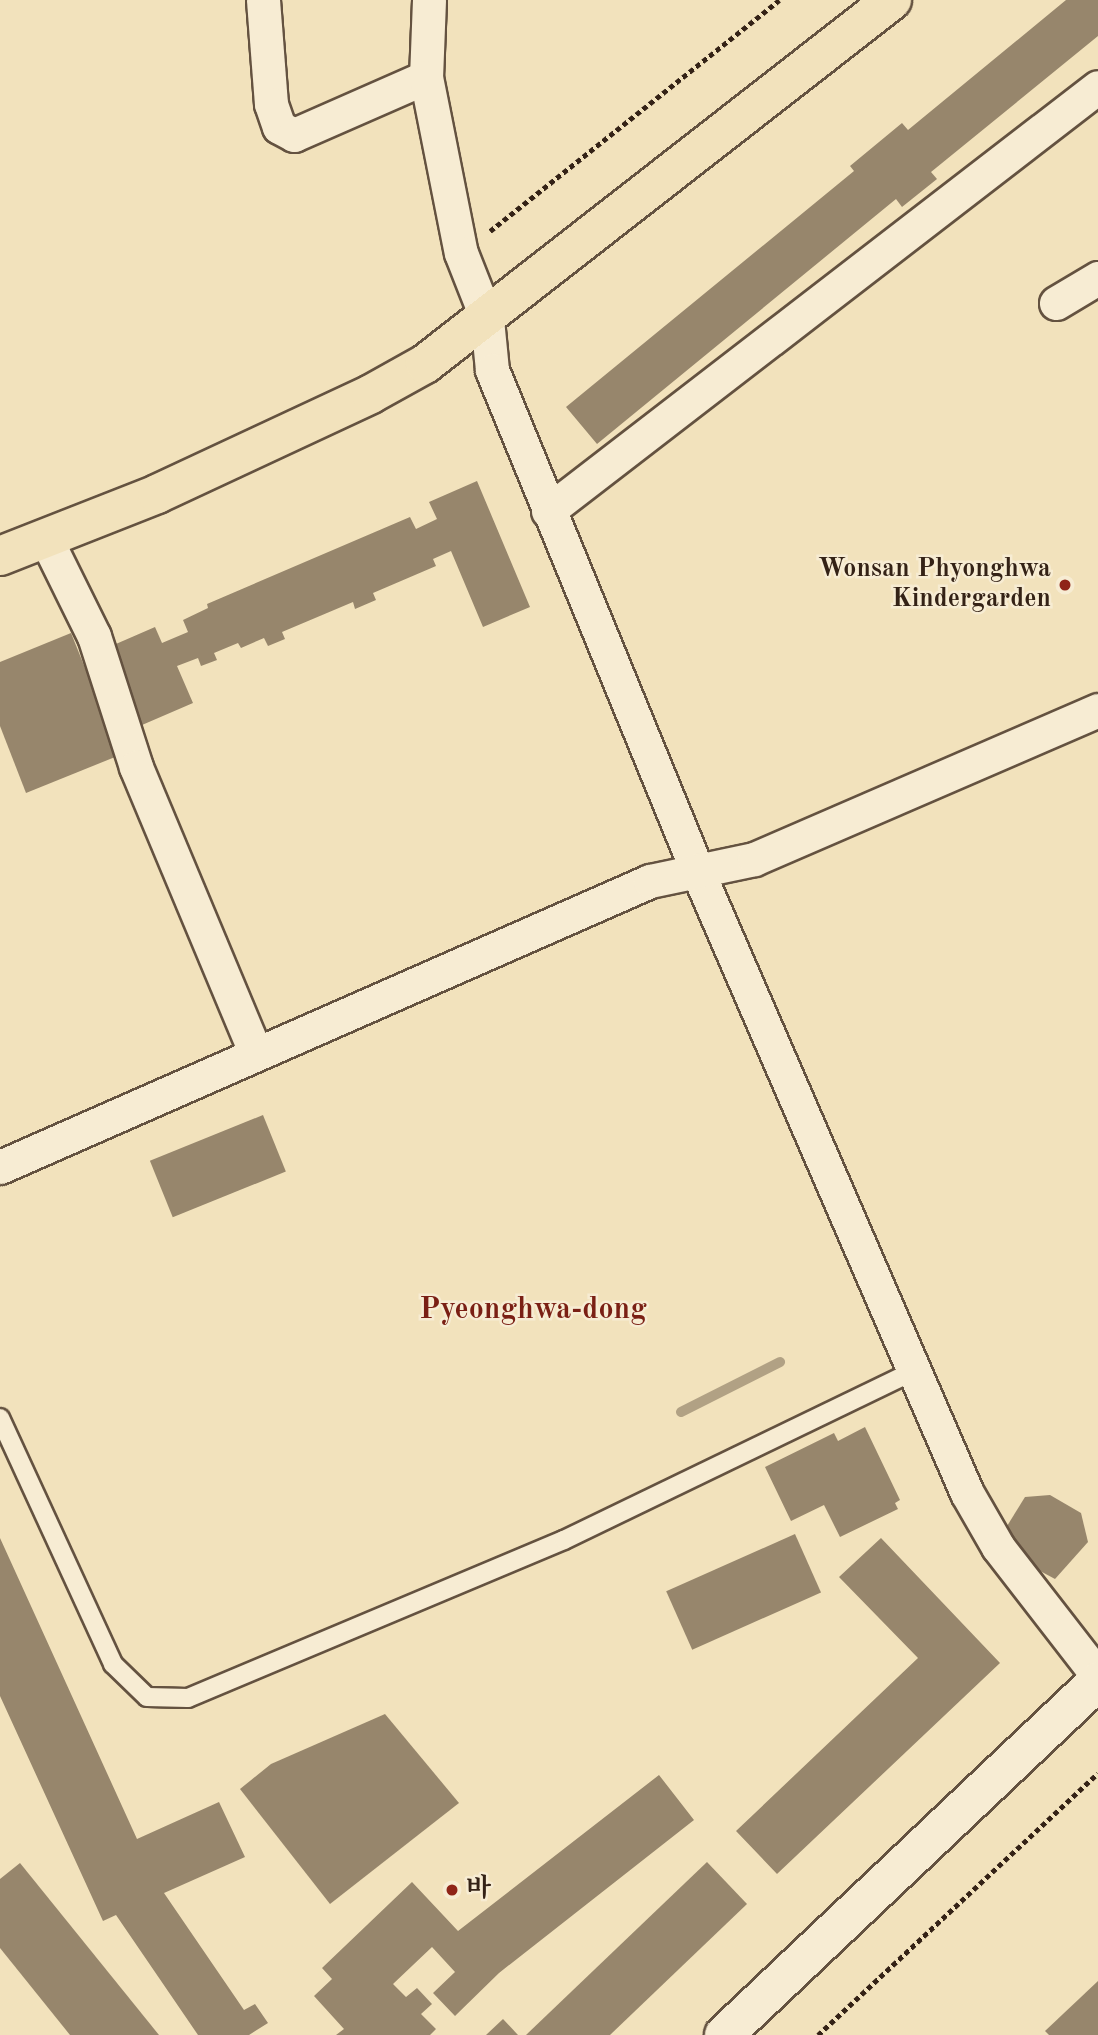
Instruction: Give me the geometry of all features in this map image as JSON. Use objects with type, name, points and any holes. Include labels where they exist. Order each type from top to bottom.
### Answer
[{"type":"highway","points":[[0,556],[46,539],[371,394],[425,364],[487,319],[892,0]]},
{"type":"main road","points":[[724,2035],[1098,1678]]},
{"type":"street","points":[[263,0],[271,104],[279,127],[294,135],[426,77]]},
{"type":"street","points":[[429,0],[426,77],[461,253],[487,319],[492,370],[548,512],[911,1372],[967,1493],[998,1548],[1098,1678]]},
{"type":"street","points":[[548,512],[1098,87]]},
{"type":"street","points":[[1056,303],[1098,278]]},
{"type":"street","points":[[46,539],[94,636],[136,767],[255,1052]]},
{"type":"street","points":[[0,1167],[255,1052],[650,881],[754,859],[1098,710]]},
{"type":"lane","points":[[0,1418],[113,1664],[147,1697],[188,1698],[564,1540],[911,1372]]},
{"type":"path","points":[[461,253],[779,0]]},
{"type":"path","points":[[818,2035],[1098,1773]]},
{"type":"building","points":[[1066,0],[1098,0],[1098,36],[931,172],[937,179],[902,207],[896,199],[597,444],[566,407],[854,171],[850,166],[902,123],[908,130]]},
{"type":"building","points":[[477,481],[530,607],[483,627],[451,551],[433,559],[436,566],[373,593],[376,600],[355,609],[353,602],[282,632],[285,639],[268,646],[264,638],[241,648],[238,643],[214,653],[217,660],[201,666],[198,658],[177,666],[193,703],[142,725],[109,647],[155,627],[162,643],[188,632],[183,620],[208,608],[207,604],[410,517],[416,529],[437,519],[429,502]]},
{"type":"building","points":[[71,633],[120,755],[26,793],[0,726],[0,662]]},
{"type":"building","points":[[263,1115],[286,1172],[173,1217],[150,1161]]},
{"type":"building","points":[[865,1427],[900,1500],[895,1503],[898,1509],[840,1537],[824,1505],[791,1521],[765,1467],[834,1433],[838,1441]]},
{"type":"building","points":[[1050,1495],[1081,1513],[1088,1542],[1055,1579],[1029,1565],[1004,1531],[1025,1497]]},
{"type":"building","points":[[795,1534],[821,1592],[692,1650],[666,1591]]},
{"type":"building","points":[[0,1538],[137,1839],[219,1802],[245,1857],[164,1893],[244,2010],[255,2004],[268,2023],[249,2035],[198,2035],[116,1915],[103,1921],[0,1696]]},
{"type":"building","points":[[881,1538],[1000,1663],[777,1874],[736,1831],[918,1658],[839,1577]]},
{"type":"building","points":[[385,1714],[459,1803],[330,1904],[240,1789],[271,1764]]},
{"type":"building","points":[[659,1775],[694,1820],[499,1973],[455,2016],[433,1993],[455,1972],[432,1947],[393,1984],[406,1997],[417,1988],[432,2004],[421,2014],[436,2029],[430,2035],[336,2035],[344,2029],[314,1996],[332,1979],[322,1968],[412,1882],[458,1931]]},
{"type":"building","points":[[707,1862],[747,1904],[610,2035],[526,2035]]},
{"type":"building","points":[[20,1863],[159,2035],[70,2035],[0,1948],[0,1879]]},
{"type":"building","points":[[1098,1981],[1098,2035],[1049,2035],[1045,2031]]},
{"type":"building","points":[[503,2019],[518,2035],[486,2035]]},
{"type":"waterway","points":[[681,1412],[780,1362]]},
{"type":"place","name":"Wonsan Phyonghwa Kindergarden","points":[[1065,585]]},
{"type":"place","name":"바","points":[[452,1890]]},
{"type":"district","name":"Pyeonghwa-dong","points":[[533,1310]]}]
